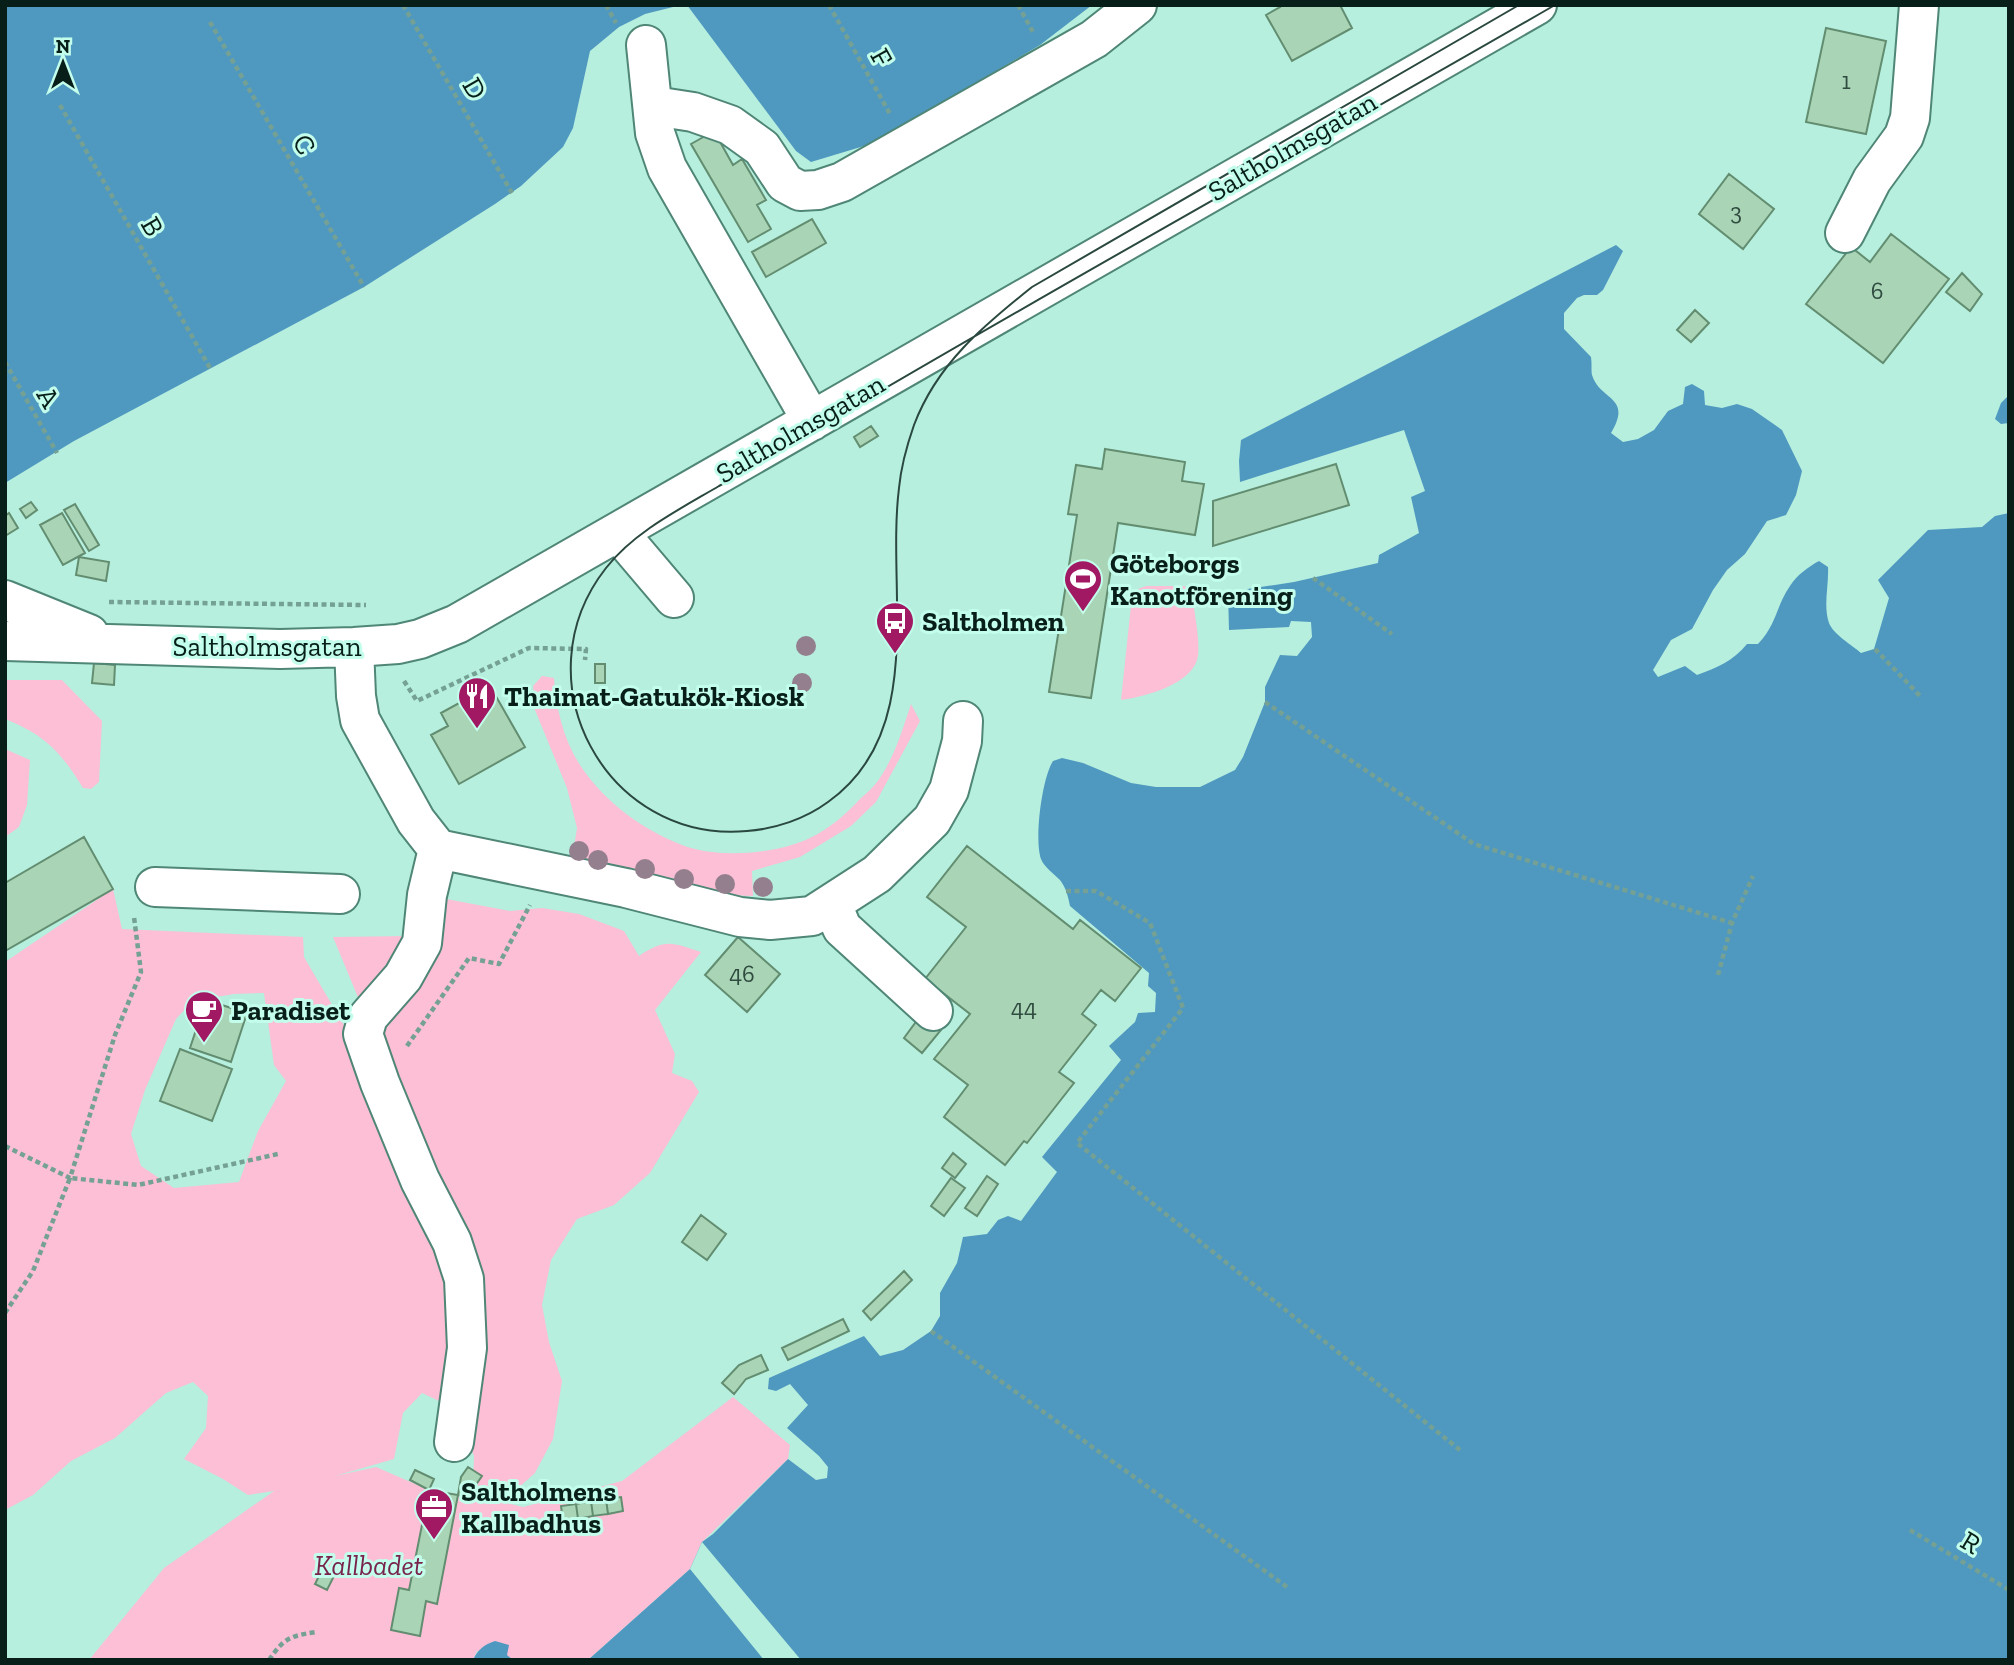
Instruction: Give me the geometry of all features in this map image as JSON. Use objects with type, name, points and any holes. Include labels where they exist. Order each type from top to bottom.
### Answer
[{"type":"street","points":[[654,106],[693,112],[730,125],[762,148],[785,183],[800,191],[818,190],[842,182],[1094,38],[1137,5]]},
{"type":"street","name":"Saltholmsgatan","points":[[14,638],[117,645],[280,649],[354,647],[398,644],[420,639],[457,624],[1537,5]]},
{"type":"street","points":[[1845,233],[1872,180],[1904,136],[1910,118],[1919,5]]},
{"type":"street","points":[[632,36],[654,106],[655,132],[667,168],[812,421]]},
{"type":"street","points":[[618,531],[674,598]]},
{"type":"street","points":[[5,600],[117,645]]},
{"type":"street","points":[[354,647],[355,687],[360,720],[416,821],[438,849],[677,900],[740,917],[770,920],[812,916],[877,874],[932,820],[949,790],[962,741],[963,721]]},
{"type":"street","points":[[438,849],[427,895],[422,943],[403,977],[372,1012],[363,1034],[365,1045],[420,1180],[452,1242],[464,1279],[467,1348],[454,1442]]},
{"type":"street","points":[[155,887],[340,894]]},
{"type":"street","points":[[832,904],[842,928],[933,1011]]},
{"type":"path","name":"D","points":[[402,5],[512,192]]},
{"type":"path","points":[[606,5],[632,36]]},
{"type":"path","name":"F","points":[[829,5],[893,118]]},
{"type":"path","points":[[1018,5],[1035,35]]},
{"type":"path","name":"C","points":[[210,22],[364,287]]},
{"type":"path","name":"B","points":[[60,105],[210,368]]},
{"type":"path","name":"A","points":[[5,362],[57,453]]},
{"type":"path","points":[[1313,578],[1392,634]]},
{"type":"path","points":[[105,602],[377,605]]},
{"type":"path","points":[[1875,649],[1921,697]]},
{"type":"path","points":[[1265,702],[1474,844],[1732,923]]},
{"type":"path","points":[[380,1083],[469,958],[499,964],[547,872]]},
{"type":"path","points":[[1718,975],[1732,923],[1752,876]]},
{"type":"path","points":[[5,1313],[33,1271],[70,1178],[115,1035],[141,972],[132,906],[155,887]]},
{"type":"path","points":[[1066,891],[1096,891],[1150,923],[1183,1007],[1077,1143],[1460,1450]]},
{"type":"path","points":[[5,1146],[70,1178],[138,1185],[278,1154]]},
{"type":"path","points":[[931,1331],[1287,1587]]},
{"type":"path","name":"R","points":[[1910,1530],[2009,1590]]},
{"type":"path","points":[[269,1660],[278,1647],[293,1635],[316,1632]]},
{"type":"green space","points":[[1146,586],[1184,586],[1191,590],[1198,656],[1188,674],[1178,681],[1142,696],[1121,700],[1132,596],[1138,589]]},
{"type":"green space","points":[[542,676],[554,678],[559,713],[570,747],[582,768],[602,793],[626,814],[653,832],[682,845],[712,852],[766,851],[798,843],[825,830],[877,782],[893,754],[911,704],[920,721],[876,802],[851,826],[800,857],[752,871],[753,896],[721,895],[572,860],[577,828],[567,788],[535,710],[533,686]]},
{"type":"green space","points":[[5,680],[62,680],[102,721],[99,782],[91,789],[83,788],[51,746],[31,731],[5,719]]},
{"type":"green space","points":[[5,749],[30,760],[27,805],[19,827],[5,837]]},
{"type":"green space","name":"Kallbadet","points":[[113,889],[122,929],[303,937],[304,957],[348,1032],[372,1031],[333,937],[407,936],[441,898],[510,911],[542,908],[579,914],[624,931],[639,956],[663,944],[683,946],[701,952],[655,1010],[675,1054],[672,1073],[692,1081],[699,1092],[650,1173],[614,1205],[577,1219],[551,1260],[542,1305],[549,1342],[562,1381],[553,1439],[535,1473],[506,1499],[495,1500],[523,1507],[622,1481],[733,1397],[790,1445],[788,1459],[702,1542],[690,1569],[588,1660],[513,1660],[506,1655],[477,1651],[473,1660],[89,1660],[164,1568],[274,1491],[248,1495],[184,1459],[206,1428],[208,1396],[193,1382],[166,1393],[115,1438],[71,1461],[33,1495],[5,1510],[5,962]],"holes":[[[264,993],[274,1065],[286,1081],[258,1131],[239,1182],[174,1188],[141,1166],[131,1134],[145,1090],[176,1019],[193,1001],[234,994]],[[422,1393],[454,1408],[474,1456],[473,1491],[488,1499],[429,1490],[376,1467],[335,1476],[394,1459],[403,1413]]]},
{"type":"water","points":[[5,5],[681,5],[645,14],[619,27],[590,51],[573,128],[563,147],[521,186],[364,287],[74,441],[5,483]]},
{"type":"water","points":[[687,5],[1092,5],[1040,45],[899,129],[864,146],[811,162],[796,151]]},
{"type":"water","points":[[1616,245],[1623,251],[1603,290],[1597,295],[1577,298],[1564,313],[1564,329],[1591,357],[1592,375],[1596,383],[1617,405],[1617,421],[1611,433],[1623,442],[1638,439],[1654,430],[1668,411],[1683,404],[1685,387],[1692,384],[1704,391],[1705,405],[1722,408],[1737,404],[1752,409],[1782,430],[1802,471],[1796,495],[1786,515],[1767,521],[1745,554],[1727,570],[1713,590],[1692,629],[1671,640],[1653,670],[1658,677],[1685,666],[1697,675],[1724,663],[1747,644],[1758,644],[1769,629],[1785,593],[1793,582],[1819,561],[1828,567],[1826,610],[1831,627],[1861,653],[1874,649],[1889,598],[1878,580],[1928,530],[1982,527],[1995,516],[2009,513],[2009,1660],[588,1660],[690,1569],[702,1542],[788,1459],[816,1480],[827,1478],[828,1467],[787,1428],[808,1405],[790,1384],[776,1391],[768,1389],[769,1378],[864,1336],[880,1356],[903,1350],[931,1331],[940,1316],[940,1293],[957,1263],[963,1237],[987,1234],[998,1220],[1008,1216],[1021,1221],[1057,1172],[1042,1157],[1121,1060],[1109,1046],[1135,1022],[1138,1013],[1155,1012],[1156,993],[1148,986],[1149,973],[1070,906],[1062,883],[1041,859],[1038,838],[1040,809],[1053,761],[1062,758],[1083,763],[1131,783],[1156,787],[1200,787],[1235,770],[1265,702],[1265,687],[1280,655],[1297,656],[1312,637],[1311,622],[1291,621],[1289,627],[1229,630],[1228,592],[1294,582],[1378,563],[1379,555],[1419,533],[1411,497],[1425,491],[1404,430],[1240,482],[1241,440]]},
{"type":"water","points":[[2009,395],[2009,423],[2001,424],[1995,419],[2001,403]]},
{"type":"water","points":[[495,1641],[509,1645],[507,1655],[513,1660],[473,1660],[482,1648]]},
{"type":"pier","points":[[702,1542],[801,1660],[764,1660],[690,1569]]},
{"type":"building","points":[[1279,5],[1340,5],[1352,28],[1292,61],[1266,15],[1280,7]]},
{"type":"building","points":[[1826,28],[1886,41],[1866,134],[1806,122]]},
{"type":"building","points":[[714,131],[733,165],[742,159],[766,200],[757,205],[771,229],[748,242],[691,144]]},
{"type":"building","points":[[1729,174],[1774,209],[1743,249],[1699,214]]},
{"type":"building","points":[[812,219],[826,243],[766,277],[752,252]]},
{"type":"building","points":[[1891,234],[1949,279],[1883,363],[1806,304],[1851,247],[1870,262]]},
{"type":"building","points":[[1962,273],[1982,294],[1970,311],[1946,292]]},
{"type":"building","points":[[1695,310],[1709,323],[1691,342],[1677,330]]},
{"type":"building","points":[[871,426],[878,436],[860,447],[854,437]]},
{"type":"building","name":"Göteborgs Kanotförening","points":[[1105,449],[1185,462],[1182,481],[1204,484],[1195,535],[1118,523],[1091,698],[1049,692],[1077,515],[1068,514],[1076,465],[1102,469]]},
{"type":"building","points":[[1336,464],[1349,505],[1213,546],[1213,501]]},
{"type":"building","points":[[31,502],[37,510],[26,518],[20,509]]},
{"type":"building","points":[[75,504],[99,545],[89,551],[64,510]]},
{"type":"building","points":[[9,513],[18,528],[5,536],[5,516]]},
{"type":"building","points":[[62,513],[85,553],[63,565],[40,525]]},
{"type":"building","points":[[79,557],[109,562],[106,581],[76,575]]},
{"type":"building","points":[[94,663],[115,665],[114,685],[92,683]]},
{"type":"building","points":[[595,664],[605,664],[605,683],[595,683]]},
{"type":"building","name":"Thaimat-Gatukök-Kiosk","points":[[490,686],[525,747],[459,784],[431,735],[448,726],[441,713]]},
{"type":"building","points":[[84,837],[113,889],[5,951],[5,883]]},
{"type":"building","points":[[967,846],[1073,929],[1080,920],[1141,968],[1115,1001],[1101,990],[1082,1014],[1096,1025],[1059,1072],[1074,1083],[1027,1143],[1024,1141],[1005,1165],[944,1117],[968,1085],[934,1059],[970,1014],[925,979],[966,927],[927,897]]},
{"type":"building","points":[[738,937],[780,974],[747,1012],[705,975]]},
{"type":"building","points":[[206,1000],[247,1013],[231,1062],[190,1048]]},
{"type":"building","points":[[921,1015],[941,1030],[922,1053],[904,1038]]},
{"type":"building","points":[[180,1049],[232,1069],[212,1121],[160,1101]]},
{"type":"building","points":[[953,1153],[966,1164],[955,1178],[942,1168]]},
{"type":"building","points":[[987,1176],[998,1184],[977,1216],[965,1208]]},
{"type":"building","points":[[951,1178],[965,1188],[944,1216],[931,1206]]},
{"type":"building","points":[[701,1215],[726,1234],[707,1260],[682,1242]]},
{"type":"building","points":[[904,1271],[912,1280],[871,1320],[863,1311]]},
{"type":"building","points":[[843,1319],[849,1331],[788,1360],[782,1348]]},
{"type":"building","points":[[761,1355],[768,1370],[746,1379],[734,1394],[722,1383],[739,1365]]},
{"type":"building","points":[[468,1467],[482,1476],[468,1496],[458,1495],[461,1477]]},
{"type":"building","points":[[415,1470],[434,1479],[429,1490],[410,1480]]},
{"type":"building","name":"Saltholmens Kallbadhus","points":[[429,1490],[458,1495],[437,1604],[426,1601],[420,1636],[391,1630],[399,1588],[409,1590]]},
{"type":"building","points":[[621,1497],[623,1511],[608,1514],[606,1499]]},
{"type":"building","points":[[606,1499],[608,1514],[593,1516],[591,1501]]},
{"type":"building","points":[[591,1501],[593,1516],[578,1519],[576,1504]]},
{"type":"building","points":[[576,1504],[578,1519],[563,1521],[561,1506]]},
{"type":"building","points":[[323,1568],[335,1574],[327,1590],[315,1584]]},
{"type":"tram line","points":[[1519,5],[1032,287],[996,316],[979,332],[963,348],[935,383],[924,403],[914,425],[903,464],[896,528],[896,657],[891,699],[879,738],[859,772],[828,802],[800,818],[768,828],[747,831],[697,828],[653,811],[617,783],[591,746],[575,704],[571,658],[581,612],[606,568],[630,543],[673,513],[921,367],[1011,315],[1102,263],[1555,5]]},
{"type":"place","name":"Göteborgs Kanotförening","points":[[1083,613]]},
{"type":"place","name":"Saltholmen","points":[[895,655]]},
{"type":"place","name":"Thaimat-Gatukök-Kiosk","points":[[477,730]]},
{"type":"place","name":"Paradiset","points":[[204,1044]]},
{"type":"place","name":"Saltholmens Kallbadhus","points":[[434,1541]]}]
